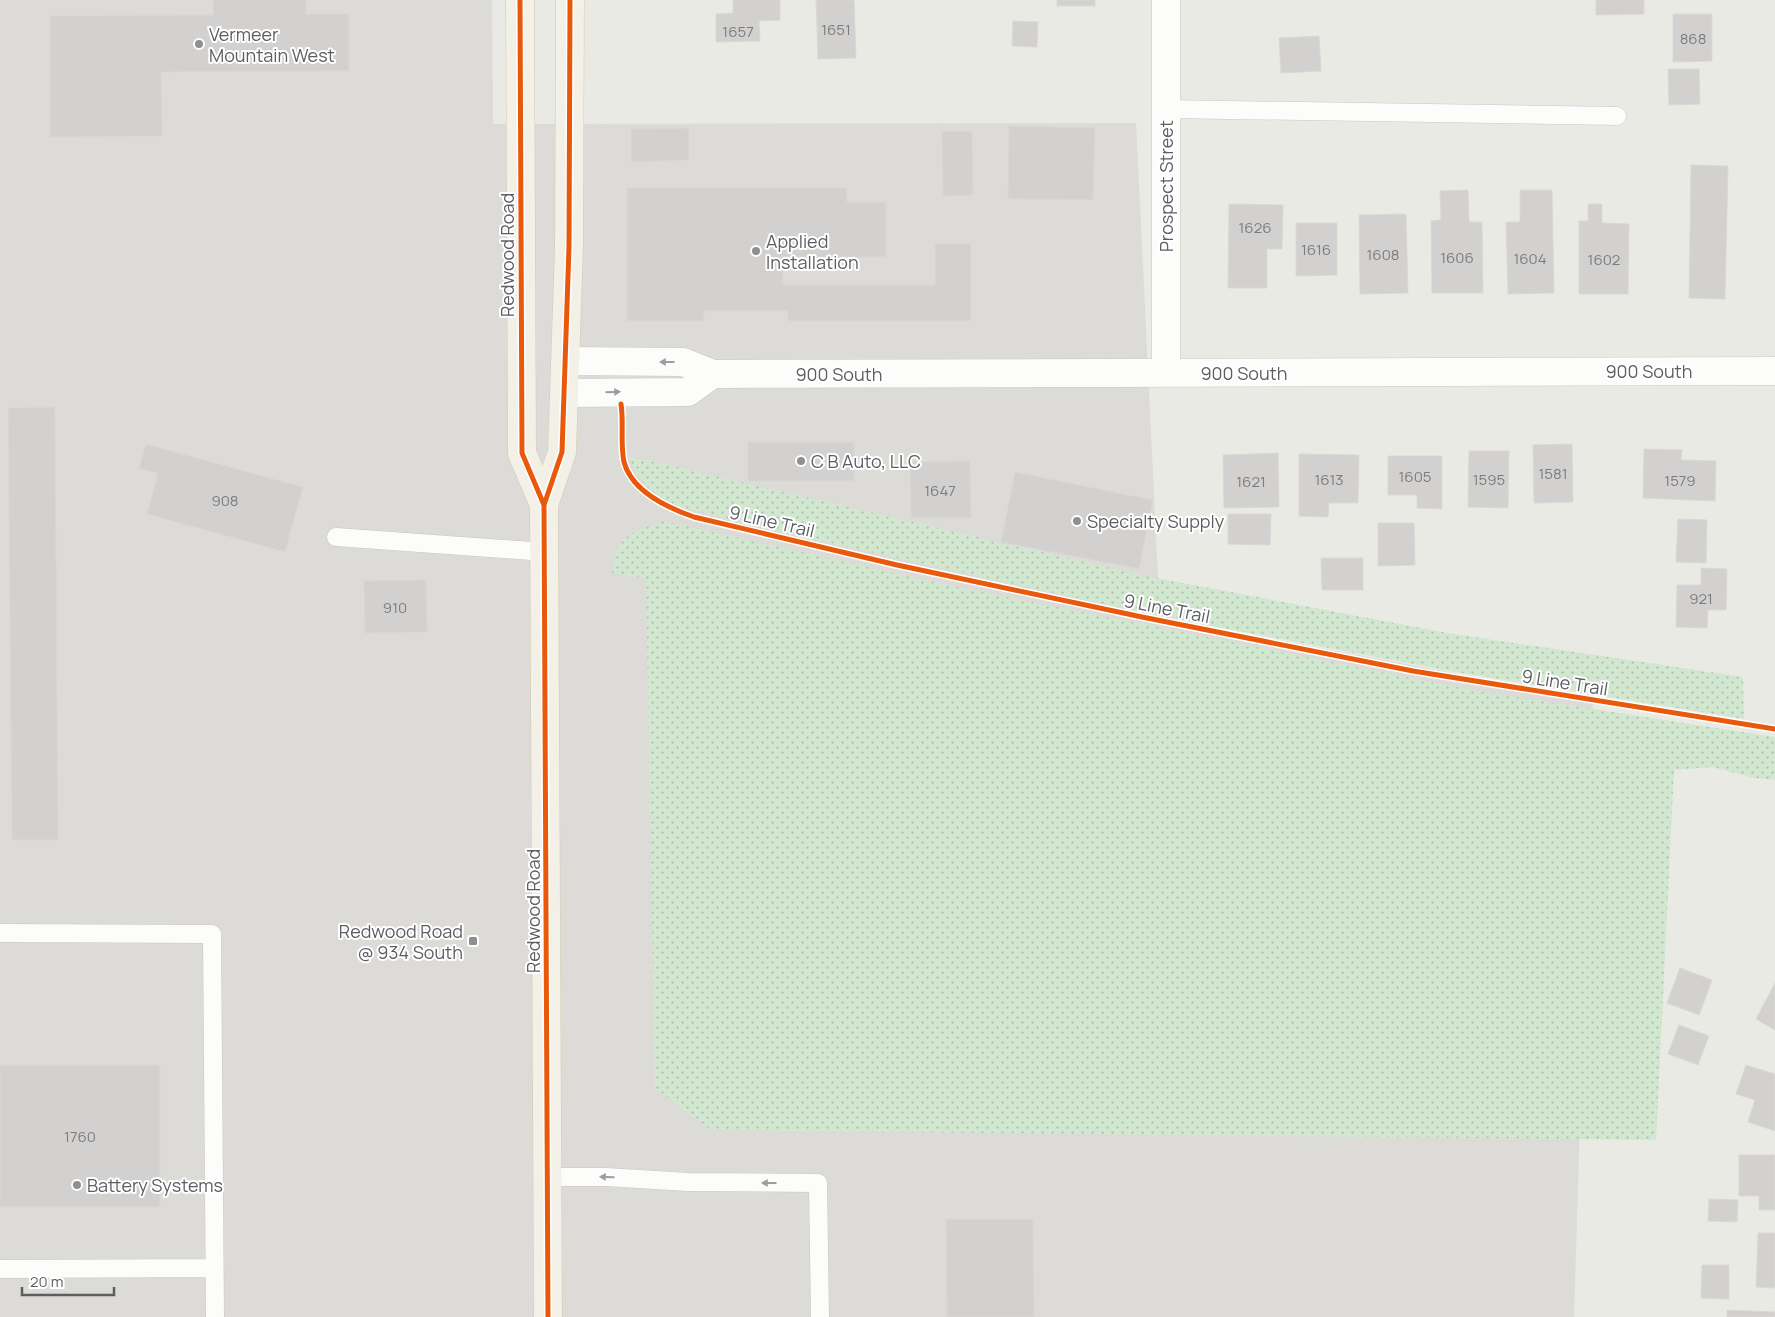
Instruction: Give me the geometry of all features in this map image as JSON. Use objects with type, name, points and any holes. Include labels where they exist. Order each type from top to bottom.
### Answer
[{"type":"main road","name":"Redwood Road","points":[[520,0],[522,453],[544,505]]},
{"type":"main road","name":"Redwood Road","points":[[548,1317],[544,505],[562,452],[566,361],[570,0]]},
{"type":"street","name":"Prospect Street","points":[[1166,0],[1166,373]]},
{"type":"street","name":"900 South","points":[[566,361],[684,362],[713,374],[1775,371]]},
{"type":"street","points":[[564,393],[688,392],[713,374]]},
{"type":"lane","points":[[1166,110],[1617,116]]},
{"type":"lane","points":[[336,537],[545,552]]},
{"type":"lane","points":[[0,933],[212,934],[215,1317]]},
{"type":"lane","points":[[548,1176],[606,1176],[698,1182],[818,1183],[820,1317]]},
{"type":"lane","points":[[0,1269],[214,1268]]},
{"type":"shaded area","points":[[0,0],[492,0],[493,124],[1136,123],[1160,618],[1593,699],[1574,1317],[0,1317]]},
{"type":"green space","points":[[629,456],[1140,575],[1448,633],[1743,677],[1744,719],[1456,672],[1148,614],[780,532],[678,506],[653,493],[637,476]]},
{"type":"green space","points":[[664,521],[947,585],[1471,690],[1775,737],[1775,780],[1754,778],[1712,767],[1674,770],[1656,1140],[711,1130],[655,1088],[646,579],[612,573],[618,549],[627,536]]},
{"type":"building","name":"Vermeer Mountain West","points":[[213,0],[306,0],[306,14],[349,14],[349,71],[161,72],[162,136],[50,137],[50,16],[213,15]]},
{"type":"building","points":[[733,0],[780,0],[780,20],[759,21],[760,41],[716,42],[716,14],[733,13]]},
{"type":"building","points":[[816,0],[854,0],[856,58],[818,59]]},
{"type":"building","points":[[1057,0],[1095,0],[1095,6],[1057,6]]},
{"type":"building","points":[[1596,0],[1644,0],[1644,14],[1596,15]]},
{"type":"building","points":[[1673,14],[1712,14],[1712,61],[1673,62]]},
{"type":"building","points":[[1013,21],[1038,22],[1037,47],[1012,46]]},
{"type":"building","points":[[1319,36],[1321,71],[1281,73],[1279,38]]},
{"type":"building","points":[[1668,69],[1699,69],[1700,104],[1669,105]]},
{"type":"building","points":[[1009,126],[1095,128],[1093,200],[1008,199]]},
{"type":"building","points":[[689,128],[689,160],[631,162],[631,129]]},
{"type":"building","points":[[942,131],[972,131],[973,195],[943,196]]},
{"type":"building","points":[[1691,165],[1728,166],[1725,299],[1689,298]]},
{"type":"building","name":"Applied Installation","points":[[627,188],[847,188],[847,202],[886,202],[886,257],[783,257],[783,285],[935,285],[935,244],[971,244],[971,321],[788,321],[788,311],[704,311],[704,321],[627,321]]},
{"type":"building","points":[[1468,190],[1469,222],[1482,222],[1483,293],[1432,293],[1431,221],[1441,220],[1440,191]]},
{"type":"building","points":[[1520,190],[1552,190],[1554,293],[1508,294],[1506,222],[1520,222]]},
{"type":"building","points":[[1229,204],[1283,205],[1282,249],[1267,249],[1267,288],[1228,288]]},
{"type":"building","points":[[1588,204],[1602,204],[1602,223],[1629,224],[1628,294],[1579,294],[1579,221],[1588,221]]},
{"type":"building","points":[[1406,214],[1408,293],[1360,294],[1359,215]]},
{"type":"building","points":[[1296,223],[1337,223],[1337,275],[1296,276]]},
{"type":"building","points":[[55,407],[58,840],[12,840],[8,408]]},
{"type":"building","name":"C B Auto, LLC","points":[[748,442],[854,442],[854,481],[748,481]]},
{"type":"building","points":[[146,444],[303,487],[285,552],[147,514],[158,473],[139,468]]},
{"type":"building","points":[[1572,444],[1573,502],[1534,503],[1533,445]]},
{"type":"building","points":[[1644,449],[1682,450],[1681,460],[1716,461],[1715,501],[1643,498]]},
{"type":"building","points":[[1469,451],[1509,451],[1508,508],[1468,507]]},
{"type":"building","points":[[1278,453],[1279,507],[1224,508],[1223,455]]},
{"type":"building","points":[[1299,454],[1359,455],[1358,503],[1329,503],[1328,517],[1299,516]]},
{"type":"building","points":[[1388,456],[1442,456],[1442,509],[1417,508],[1417,495],[1388,495]]},
{"type":"building","points":[[970,461],[971,518],[911,518],[910,462]]},
{"type":"building","name":"Specialty Supply","points":[[1015,472],[1153,500],[1139,569],[1001,542]]},
{"type":"building","points":[[1228,514],[1271,514],[1270,545],[1228,544]]},
{"type":"building","points":[[1678,519],[1707,520],[1706,563],[1676,562]]},
{"type":"building","points":[[1378,523],[1414,523],[1415,565],[1378,566]]},
{"type":"building","points":[[1321,558],[1363,558],[1363,590],[1322,590]]},
{"type":"building","points":[[1701,568],[1727,569],[1726,610],[1708,610],[1707,628],[1676,627],[1677,585],[1701,585]]},
{"type":"building","points":[[426,580],[427,632],[365,633],[364,581]]},
{"type":"building","points":[[1680,968],[1712,980],[1699,1015],[1667,1003]]},
{"type":"building","points":[[1775,983],[1775,1030],[1756,1019]]},
{"type":"building","points":[[1679,1025],[1709,1036],[1698,1065],[1668,1054]]},
{"type":"building","points":[[0,1065],[160,1065],[160,1207],[0,1207]]},
{"type":"building","points":[[1746,1065],[1775,1074],[1775,1131],[1748,1122],[1755,1100],[1736,1094]]},
{"type":"building","points":[[1739,1155],[1775,1155],[1775,1210],[1759,1210],[1759,1196],[1739,1196]]},
{"type":"building","points":[[1709,1199],[1738,1200],[1737,1222],[1708,1221]]},
{"type":"building","points":[[946,1219],[1033,1219],[1034,1317],[947,1317]]},
{"type":"building","points":[[1758,1233],[1775,1233],[1775,1288],[1756,1287]]},
{"type":"building","points":[[1702,1265],[1729,1265],[1729,1299],[1701,1298]]},
{"type":"building","points":[[1727,1310],[1775,1312],[1775,1317],[1727,1317]]},
{"type":"cycle path","points":[[520,0],[522,453],[544,505]]},
{"type":"cycle path","points":[[548,1317],[544,505],[562,452],[569,247],[570,0]]},
{"type":"cycle path","name":"9 Line Trail","points":[[621,404],[623,455],[628,473],[652,497],[673,509],[694,517],[897,565],[1142,617],[1413,671],[1775,729]]},
{"type":"place","name":"Vermeer Mountain West","points":[[199,44]]},
{"type":"place","name":"Applied Installation","points":[[756,251]]},
{"type":"place","name":"C B Auto, LLC","points":[[801,461]]},
{"type":"place","name":"Specialty Supply","points":[[1077,521]]},
{"type":"place","name":"Redwood Road @ 934 South","points":[[473,941]]},
{"type":"place","name":"Battery Systems","points":[[77,1185]]}]
